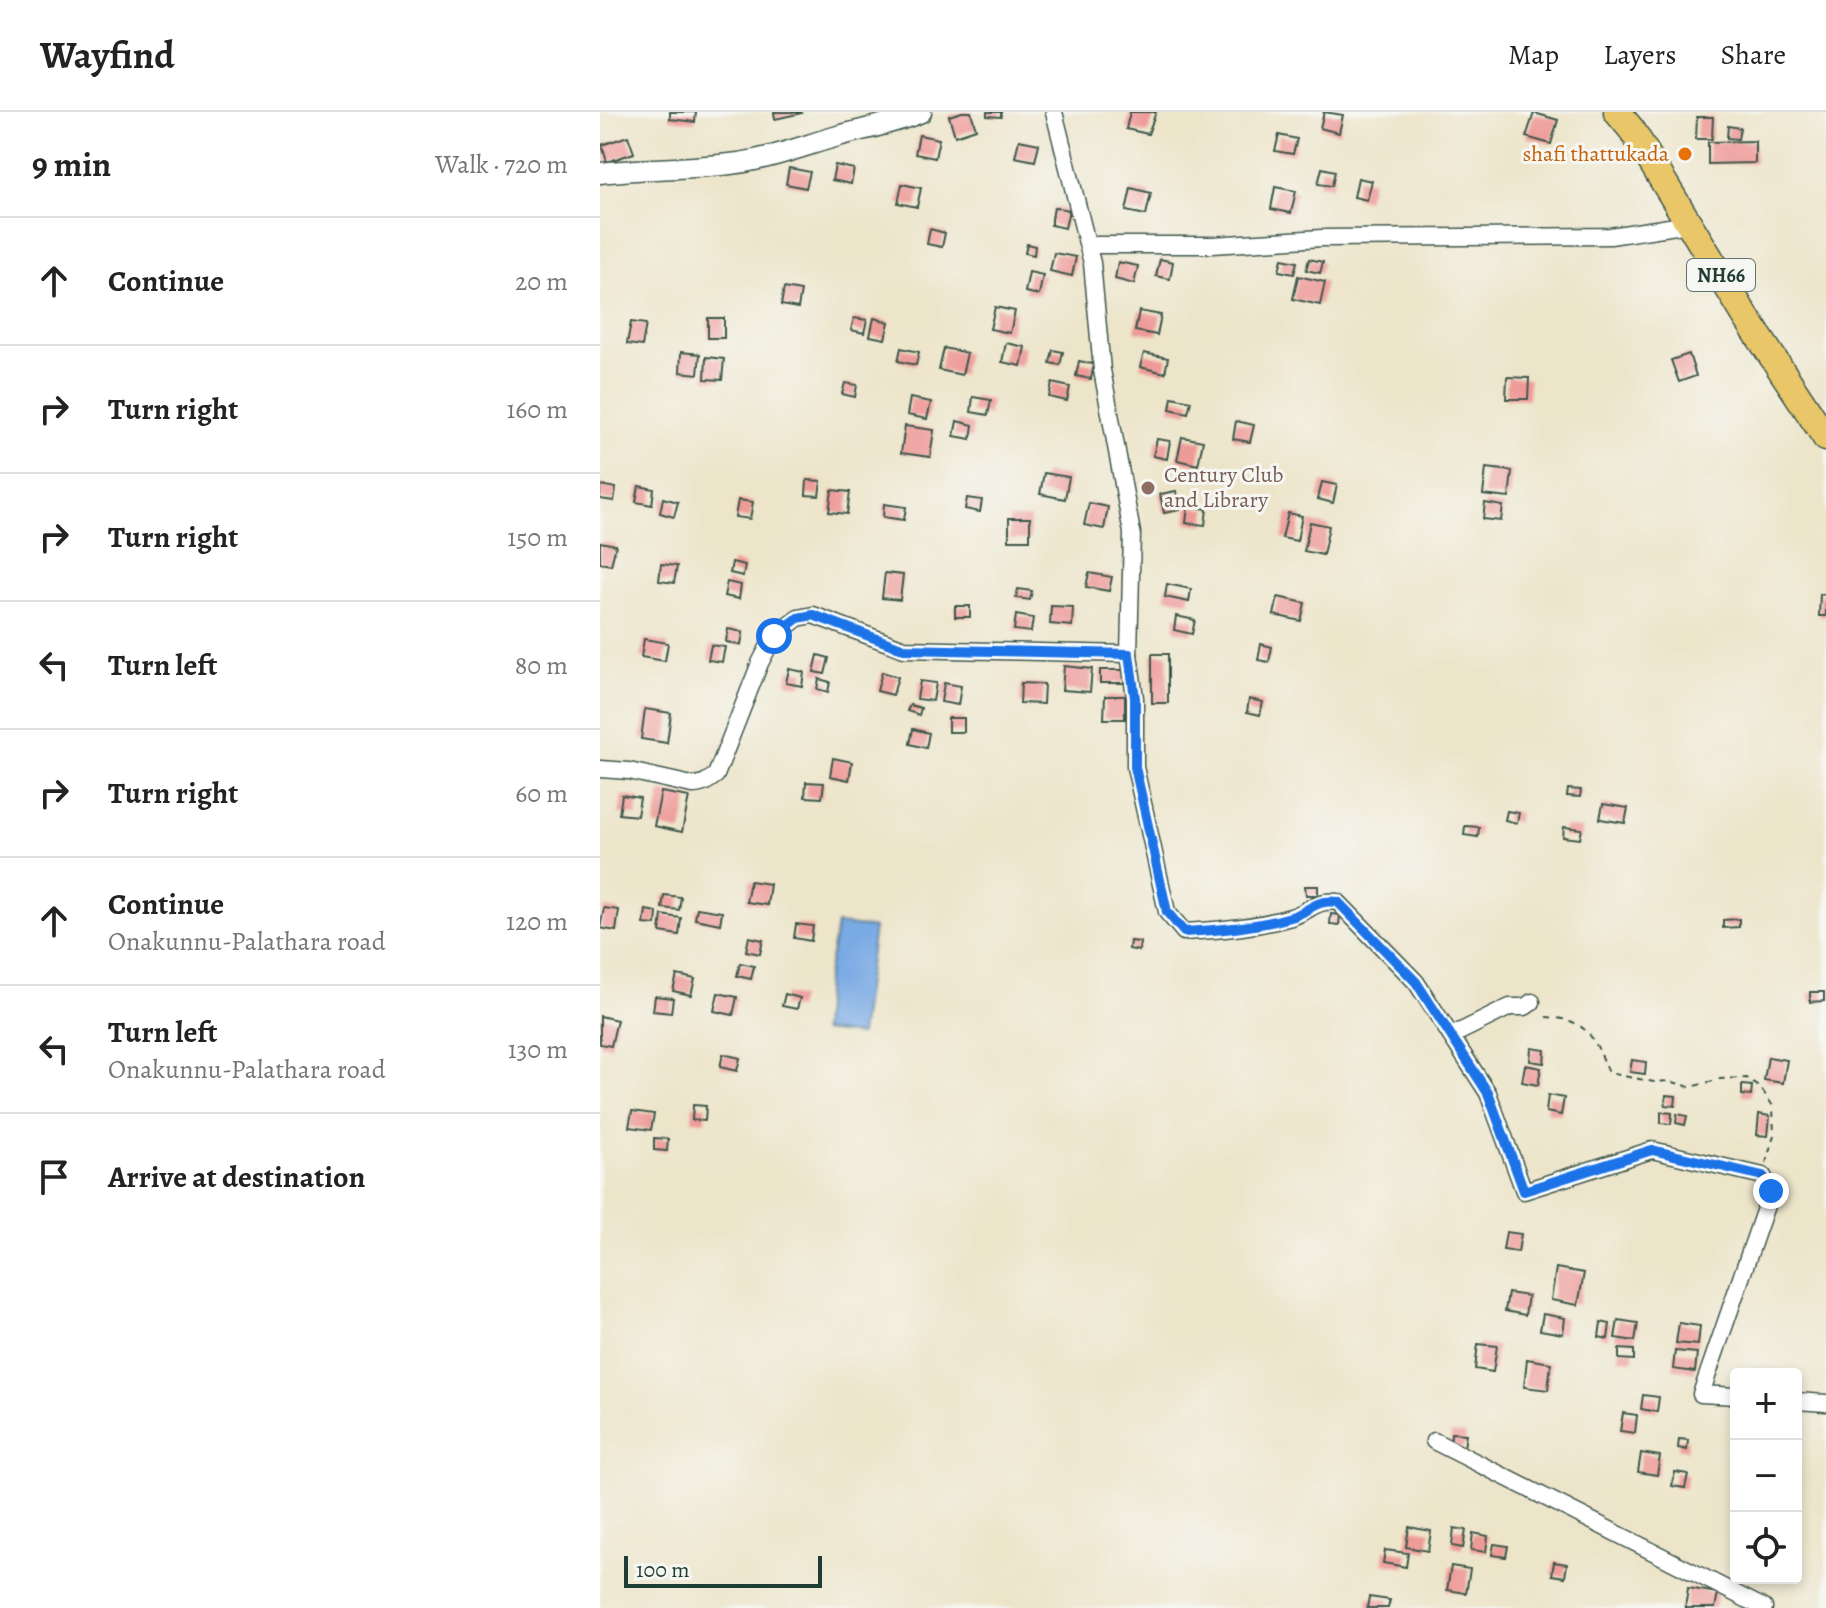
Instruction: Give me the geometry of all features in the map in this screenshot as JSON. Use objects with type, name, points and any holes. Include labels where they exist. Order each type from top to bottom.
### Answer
[{"type":"highway","name":"NH66","points":[[1617,112],[1632,130],[1746,317],[1826,438]]},
{"type":"street","points":[[600,173],[734,164],[890,125],[921,112]]},
{"type":"street","points":[[1054,112],[1092,263],[1102,370],[1132,533],[1129,654],[1135,698],[1135,767],[1167,912],[1184,932],[1235,929],[1295,916],[1322,900],[1338,902],[1416,982],[1488,1093],[1524,1191],[1652,1150],[1763,1176],[1771,1191],[1701,1394],[1730,1396]]},
{"type":"street","points":[[1088,245],[1212,245],[1322,238],[1610,236],[1689,224]]},
{"type":"street","points":[[600,769],[629,771],[692,785],[701,785],[716,775],[760,663],[774,636],[798,618],[813,615],[904,649],[1129,654]]},
{"type":"street","points":[[1451,1036],[1510,1007],[1525,1007],[1532,1002]]},
{"type":"street","points":[[1802,1401],[1826,1403]]},
{"type":"street","points":[[1434,1441],[1764,1608]]},
{"type":"path","points":[[1546,1017],[1563,1017],[1586,1029],[1601,1051],[1609,1073],[1691,1087],[1720,1079],[1747,1078],[1762,1090],[1773,1106],[1774,1135],[1766,1157]]},
{"type":"water","points":[[837,924],[874,928],[860,1035],[822,1031],[826,980]]},
{"type":"building","points":[[670,112],[696,112],[695,122],[670,119]]},
{"type":"building","points":[[774,112],[801,112],[802,113],[775,119]]},
{"type":"building","points":[[971,112],[976,129],[955,136],[949,116]]},
{"type":"building","points":[[987,112],[1001,112],[1001,117],[987,116]]},
{"type":"building","points":[[1130,112],[1156,112],[1148,134],[1126,129]]},
{"type":"building","points":[[1324,112],[1343,115],[1339,133],[1320,128]]},
{"type":"building","points":[[1534,113],[1558,120],[1551,144],[1526,137]]},
{"type":"building","points":[[1697,117],[1713,117],[1712,139],[1696,139]]},
{"type":"building","points":[[1728,126],[1740,128],[1738,139],[1727,138]]},
{"type":"building","points":[[919,135],[939,139],[935,158],[915,154]]},
{"type":"building","points":[[1279,135],[1297,139],[1293,154],[1275,151]]},
{"type":"building","points":[[628,136],[634,153],[607,162],[602,145]]},
{"type":"building","points":[[1019,140],[1039,144],[1035,161],[1015,157]]},
{"type":"building","points":[[1755,141],[1755,163],[1708,164],[1708,142]]},
{"type":"building","points":[[835,165],[854,169],[851,184],[832,180]]},
{"type":"building","points":[[789,168],[810,172],[806,188],[786,184]]},
{"type":"building","points":[[1322,168],[1335,171],[1332,186],[1318,184]]},
{"type":"building","points":[[1358,178],[1372,181],[1367,200],[1354,197]]},
{"type":"building","points":[[902,184],[921,188],[917,207],[898,203]]},
{"type":"building","points":[[1275,187],[1296,191],[1291,213],[1271,209]]},
{"type":"building","points":[[1131,188],[1151,193],[1146,215],[1126,211]]},
{"type":"building","points":[[1054,207],[1069,210],[1065,228],[1051,225]]},
{"type":"building","points":[[930,229],[945,233],[942,247],[927,244]]},
{"type":"building","points":[[1027,244],[1035,246],[1034,255],[1025,253]]},
{"type":"building","points":[[1054,253],[1076,257],[1072,276],[1050,271]]},
{"type":"building","points":[[1160,259],[1173,262],[1170,279],[1156,276]]},
{"type":"building","points":[[1282,259],[1297,262],[1294,274],[1279,271]]},
{"type":"building","points":[[1309,259],[1323,262],[1320,273],[1306,270]]},
{"type":"building","points":[[1118,262],[1138,266],[1134,284],[1115,279]]},
{"type":"building","points":[[1029,272],[1043,275],[1039,295],[1025,292]]},
{"type":"building","points":[[1298,276],[1325,282],[1320,305],[1293,299]]},
{"type":"building","points":[[784,288],[801,291],[798,308],[781,305]]},
{"type":"building","points":[[995,307],[1015,311],[1010,333],[990,329]]},
{"type":"building","points":[[1139,311],[1161,315],[1157,335],[1135,331]]},
{"type":"building","points":[[708,318],[724,318],[724,338],[708,338]]},
{"type":"building","points":[[854,318],[867,320],[864,333],[851,330]]},
{"type":"building","points":[[874,318],[889,322],[885,339],[870,336]]},
{"type":"building","points":[[631,322],[646,324],[642,346],[627,344]]},
{"type":"building","points":[[1006,343],[1025,347],[1021,366],[1002,362]]},
{"type":"building","points":[[901,348],[919,352],[916,365],[898,361]]},
{"type":"building","points":[[944,348],[967,353],[962,375],[939,370]]},
{"type":"building","points":[[1053,350],[1063,352],[1060,365],[1050,363]]},
{"type":"building","points":[[681,352],[700,354],[698,374],[680,372]]},
{"type":"building","points":[[1144,353],[1168,358],[1165,373],[1140,367]]},
{"type":"building","points":[[1689,354],[1696,376],[1679,382],[1671,360]]},
{"type":"building","points":[[706,357],[724,359],[722,380],[705,379]]},
{"type":"building","points":[[1079,361],[1094,364],[1091,379],[1076,376]]},
{"type":"building","points":[[1507,377],[1529,378],[1528,399],[1506,399]]},
{"type":"building","points":[[845,383],[857,385],[855,397],[842,394]]},
{"type":"building","points":[[1052,383],[1070,387],[1067,401],[1049,397]]},
{"type":"building","points":[[973,397],[991,400],[988,415],[971,412]]},
{"type":"building","points":[[1172,397],[1191,401],[1188,413],[1170,409]]},
{"type":"building","points":[[910,398],[931,402],[927,419],[907,415]]},
{"type":"building","points":[[957,421],[973,425],[971,439],[954,436]]},
{"type":"building","points":[[1236,421],[1254,425],[1250,442],[1233,439]]},
{"type":"building","points":[[905,426],[934,430],[930,457],[901,453]]},
{"type":"building","points":[[1182,437],[1203,441],[1198,465],[1177,460]]},
{"type":"building","points":[[1157,439],[1170,441],[1167,459],[1153,456]]},
{"type":"building","points":[[1486,468],[1512,471],[1509,498],[1483,495]]},
{"type":"building","points":[[1044,473],[1069,477],[1065,499],[1040,494]]},
{"type":"building","points":[[807,480],[821,481],[819,496],[806,495]]},
{"type":"building","points":[[1322,482],[1337,485],[1333,503],[1318,499]]},
{"type":"building","points":[[600,485],[616,488],[614,501],[600,499]]},
{"type":"building","points":[[639,486],[654,489],[652,505],[636,502]]},
{"type":"building","points":[[832,490],[850,492],[847,514],[829,512]]},
{"type":"building","points":[[1176,491],[1180,510],[1164,513],[1160,494]]},
{"type":"building","points":[[663,498],[678,502],[674,517],[660,513]]},
{"type":"building","points":[[967,498],[982,500],[980,512],[965,509]]},
{"type":"building","points":[[738,500],[753,502],[750,519],[735,517]]},
{"type":"building","points":[[1089,503],[1108,507],[1104,529],[1084,525]]},
{"type":"building","points":[[1485,503],[1503,506],[1501,521],[1483,519]]},
{"type":"building","points":[[884,504],[906,507],[904,520],[883,517]]},
{"type":"building","points":[[1188,506],[1207,509],[1205,525],[1186,523]]},
{"type":"building","points":[[1288,513],[1302,516],[1297,541],[1282,538]]},
{"type":"building","points":[[1009,518],[1030,518],[1030,540],[1009,540]]},
{"type":"building","points":[[1310,522],[1329,526],[1323,555],[1304,551]]},
{"type":"building","points":[[600,542],[616,545],[611,565],[600,563]]},
{"type":"building","points":[[732,562],[745,565],[743,576],[730,573]]},
{"type":"building","points":[[661,564],[677,566],[674,583],[659,581]]},
{"type":"building","points":[[885,573],[903,575],[900,600],[882,598]]},
{"type":"building","points":[[1089,573],[1112,577],[1109,591],[1086,587]]},
{"type":"building","points":[[727,582],[741,585],[739,599],[724,596]]},
{"type":"building","points":[[1167,584],[1191,589],[1189,602],[1165,597]]},
{"type":"building","points":[[1018,589],[1032,591],[1030,600],[1016,598]]},
{"type":"building","points":[[1820,594],[1826,595],[1826,616],[1819,616]]},
{"type":"building","points":[[1278,597],[1305,603],[1301,621],[1274,615]]},
{"type":"building","points":[[955,606],[970,606],[970,617],[955,617]]},
{"type":"building","points":[[1051,606],[1073,607],[1072,626],[1050,624]]},
{"type":"building","points":[[1016,615],[1033,618],[1031,632],[1014,630]]},
{"type":"building","points":[[1176,616],[1195,620],[1192,634],[1174,630]]},
{"type":"building","points":[[728,629],[743,632],[741,645],[726,642]]},
{"type":"building","points":[[644,639],[668,643],[665,661],[641,657]]},
{"type":"building","points":[[1261,644],[1272,647],[1269,662],[1258,660]]},
{"type":"building","points":[[711,645],[725,647],[722,662],[708,660]]},
{"type":"building","points":[[1152,654],[1168,654],[1168,703],[1152,703]]},
{"type":"building","points":[[818,655],[829,658],[825,674],[814,672]]},
{"type":"building","points":[[1064,666],[1092,669],[1090,692],[1062,690]]},
{"type":"building","points":[[789,669],[804,672],[802,686],[786,683]]},
{"type":"building","points":[[1100,670],[1125,670],[1125,683],[1100,683]]},
{"type":"building","points":[[882,672],[898,677],[893,695],[877,691]]},
{"type":"building","points":[[819,679],[830,682],[828,692],[817,689]]},
{"type":"building","points":[[920,681],[936,683],[933,701],[917,699]]},
{"type":"building","points":[[944,683],[961,686],[958,705],[941,702]]},
{"type":"building","points":[[1021,683],[1044,684],[1043,704],[1020,703]]},
{"type":"building","points":[[1105,696],[1125,696],[1125,719],[1104,719]]},
{"type":"building","points":[[1249,699],[1263,702],[1260,715],[1247,712]]},
{"type":"building","points":[[910,705],[921,708],[919,715],[907,711]]},
{"type":"building","points":[[645,709],[671,713],[667,743],[641,739]]},
{"type":"building","points":[[948,718],[964,718],[964,732],[948,732]]},
{"type":"building","points":[[913,729],[929,733],[926,748],[910,744]]},
{"type":"building","points":[[833,758],[852,762],[849,780],[830,776]]},
{"type":"building","points":[[806,782],[824,783],[822,798],[805,797]]},
{"type":"building","points":[[1568,789],[1581,790],[1580,797],[1567,796]]},
{"type":"building","points":[[661,792],[689,797],[682,832],[654,826]]},
{"type":"building","points":[[622,795],[640,798],[637,816],[619,814]]},
{"type":"building","points":[[1603,804],[1628,808],[1625,823],[1600,819]]},
{"type":"building","points":[[1507,811],[1519,813],[1517,823],[1505,820]]},
{"type":"building","points":[[1465,826],[1479,827],[1478,837],[1464,835]]},
{"type":"building","points":[[1564,827],[1582,829],[1580,839],[1563,837]]},
{"type":"building","points":[[750,881],[770,884],[767,905],[746,902]]},
{"type":"building","points":[[1305,886],[1318,886],[1318,895],[1306,895]]},
{"type":"building","points":[[664,895],[681,897],[679,910],[662,908]]},
{"type":"building","points":[[604,908],[619,910],[616,931],[600,928]]},
{"type":"building","points":[[697,908],[722,912],[720,924],[695,919]]},
{"type":"building","points":[[646,910],[657,912],[656,925],[644,924]]},
{"type":"building","points":[[1331,914],[1340,915],[1339,925],[1330,924]]},
{"type":"building","points":[[662,915],[681,918],[679,935],[660,932]]},
{"type":"building","points":[[1739,919],[1739,927],[1723,928],[1723,920]]},
{"type":"building","points":[[796,924],[813,926],[811,941],[794,938]]},
{"type":"building","points":[[749,937],[763,940],[760,954],[746,951]]},
{"type":"building","points":[[1130,941],[1140,942],[1139,951],[1129,949]]},
{"type":"building","points":[[740,963],[754,966],[751,979],[737,976]]},
{"type":"building","points":[[677,975],[695,979],[691,995],[673,991]]},
{"type":"building","points":[[1810,992],[1824,992],[1824,1001],[1810,1002]]},
{"type":"building","points":[[718,993],[737,997],[733,1015],[714,1011]]},
{"type":"building","points":[[785,994],[800,998],[797,1009],[782,1006]]},
{"type":"building","points":[[655,996],[673,998],[671,1013],[653,1011]]},
{"type":"building","points":[[600,1016],[617,1020],[611,1046],[600,1044]]},
{"type":"building","points":[[1531,1048],[1545,1050],[1544,1063],[1530,1061]]},
{"type":"building","points":[[723,1054],[740,1058],[737,1071],[720,1067]]},
{"type":"building","points":[[1768,1057],[1787,1060],[1783,1083],[1764,1080]]},
{"type":"building","points":[[1632,1060],[1646,1062],[1645,1074],[1630,1072]]},
{"type":"building","points":[[1525,1065],[1541,1068],[1538,1085],[1522,1082]]},
{"type":"building","points":[[1742,1085],[1752,1086],[1751,1096],[1742,1095]]},
{"type":"building","points":[[1548,1095],[1564,1098],[1561,1115],[1546,1112]]},
{"type":"building","points":[[1666,1095],[1676,1096],[1675,1106],[1665,1105]]},
{"type":"building","points":[[693,1105],[706,1106],[705,1121],[692,1120]]},
{"type":"building","points":[[632,1111],[654,1114],[651,1130],[629,1127]]},
{"type":"building","points":[[1661,1112],[1672,1113],[1671,1124],[1661,1123]]},
{"type":"building","points":[[1677,1114],[1687,1116],[1685,1125],[1676,1123]]},
{"type":"building","points":[[1759,1114],[1770,1116],[1768,1136],[1757,1135]]},
{"type":"building","points":[[654,1138],[668,1139],[667,1151],[654,1150]]},
{"type":"building","points":[[1506,1232],[1521,1234],[1518,1252],[1503,1250]]},
{"type":"building","points":[[1556,1268],[1584,1273],[1578,1305],[1551,1300]]},
{"type":"building","points":[[1508,1293],[1528,1296],[1525,1315],[1505,1311]]},
{"type":"building","points":[[1543,1314],[1565,1318],[1563,1334],[1540,1330]]},
{"type":"building","points":[[1618,1320],[1638,1323],[1635,1341],[1615,1338]]},
{"type":"building","points":[[1601,1322],[1610,1324],[1608,1339],[1599,1337]]},
{"type":"building","points":[[1679,1323],[1700,1326],[1698,1345],[1676,1343]]},
{"type":"building","points":[[1478,1344],[1497,1346],[1493,1372],[1475,1369]]},
{"type":"building","points":[[1619,1349],[1634,1350],[1634,1360],[1619,1359]]},
{"type":"building","points":[[1675,1351],[1697,1353],[1695,1372],[1673,1369]]},
{"type":"building","points":[[1527,1359],[1551,1363],[1548,1390],[1524,1387]]},
{"type":"building","points":[[1643,1395],[1659,1397],[1657,1412],[1641,1409]]},
{"type":"building","points":[[1623,1413],[1637,1415],[1635,1433],[1620,1431]]},
{"type":"building","points":[[1451,1433],[1466,1434],[1464,1448],[1450,1447]]},
{"type":"building","points":[[1679,1439],[1688,1440],[1687,1450],[1678,1448]]},
{"type":"building","points":[[1641,1453],[1660,1456],[1657,1475],[1638,1472]]},
{"type":"building","points":[[1675,1472],[1688,1474],[1685,1488],[1672,1486]]},
{"type":"building","points":[[1409,1527],[1431,1531],[1428,1551],[1406,1547]]},
{"type":"building","points":[[1454,1528],[1466,1530],[1463,1548],[1452,1546]]},
{"type":"building","points":[[1473,1533],[1488,1536],[1486,1552],[1471,1550]]},
{"type":"building","points":[[1494,1544],[1508,1546],[1506,1557],[1492,1555]]},
{"type":"building","points":[[1385,1550],[1408,1553],[1406,1567],[1383,1563]]},
{"type":"building","points":[[1554,1562],[1567,1564],[1565,1577],[1552,1575]]},
{"type":"building","points":[[1451,1566],[1470,1569],[1466,1593],[1447,1590]]},
{"type":"building","points":[[1688,1588],[1718,1593],[1715,1608],[1685,1608]]},
{"type":"building","points":[[1369,1597],[1390,1600],[1388,1608],[1367,1608]]},
{"type":"place","name":"shafi thattukada","points":[[1685,154]]},
{"type":"place","name":"Century Club and Library","points":[[1148,488]]},
{"type":"route","points":[[774,636],[798,618],[813,615],[904,649],[1129,654],[1135,698],[1135,767],[1167,912],[1184,932],[1235,929],[1295,916],[1322,900],[1338,902],[1416,982],[1488,1093],[1524,1191],[1652,1150],[1763,1176],[1771,1191]]}]
